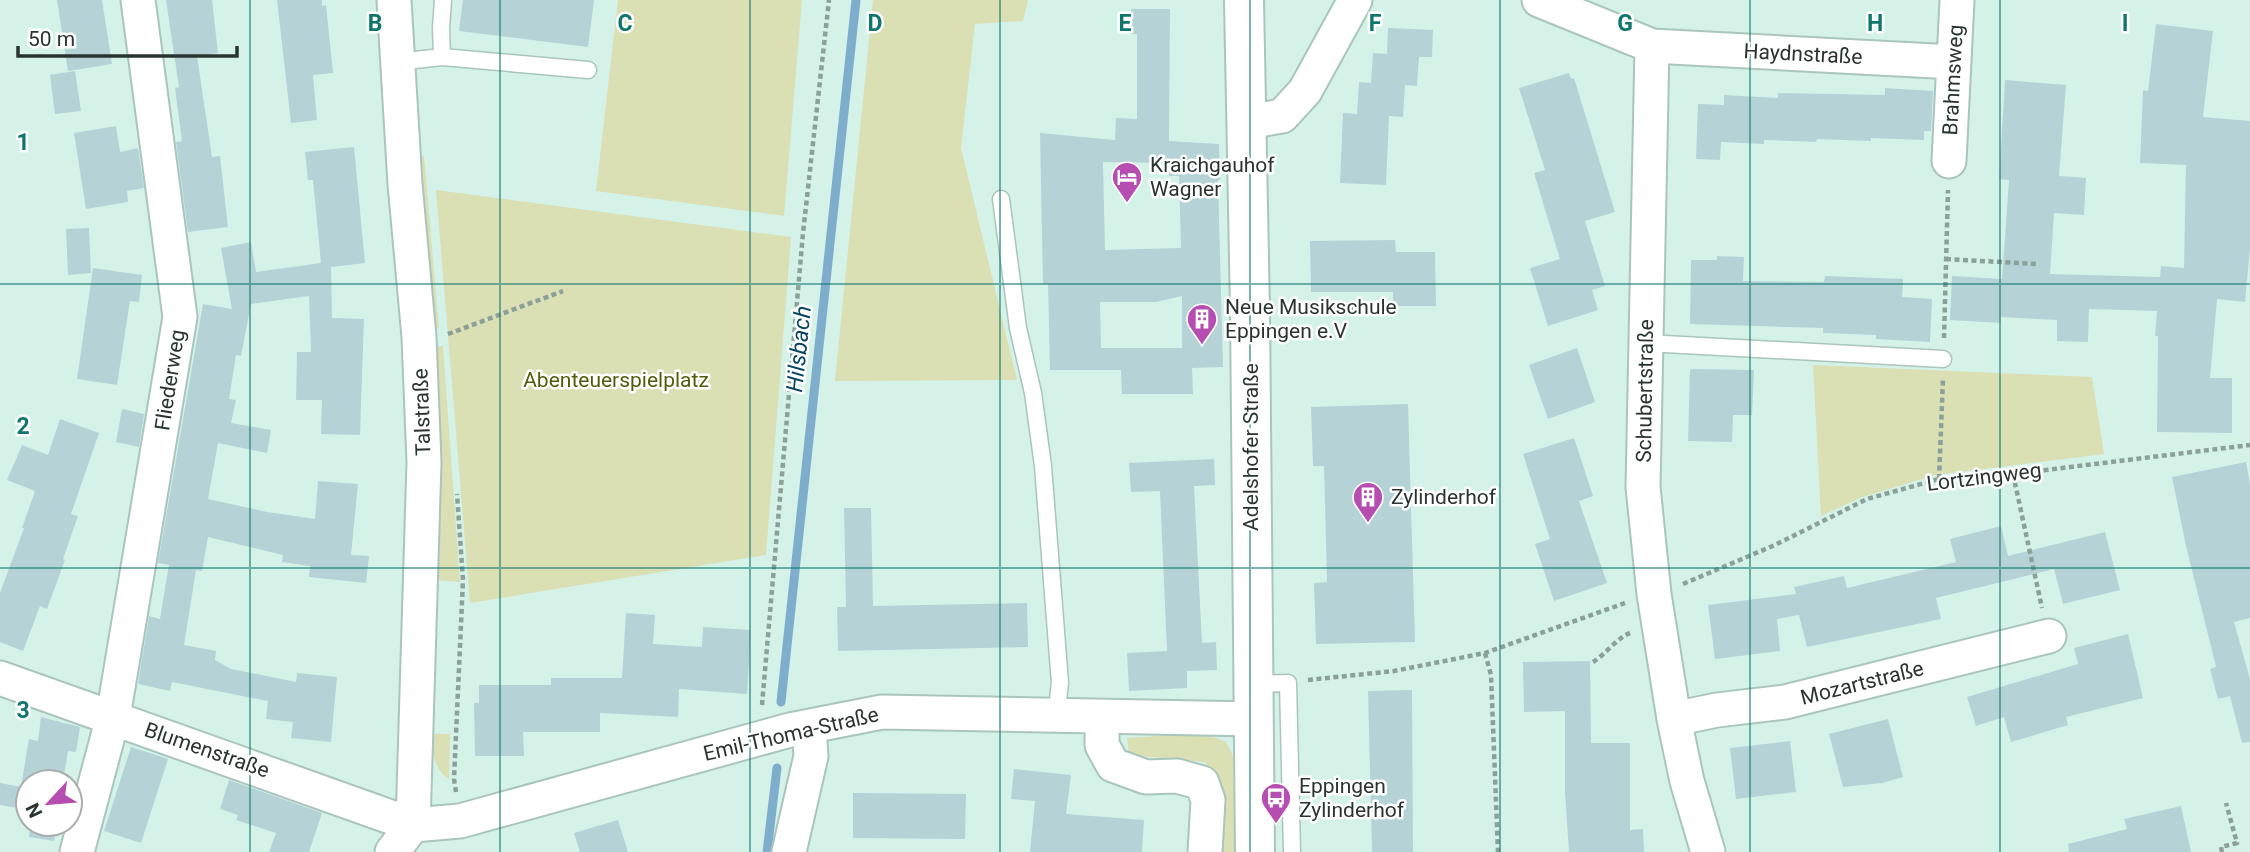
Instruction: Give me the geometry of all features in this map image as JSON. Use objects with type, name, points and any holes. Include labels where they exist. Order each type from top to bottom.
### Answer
[{"type":"street","name":"Fliederweg","points":[[77,852],[113,718],[180,317],[138,0]]},
{"type":"street","name":"Talstraße","points":[[394,0],[405,184],[419,337],[424,462],[413,825]]},
{"type":"street","name":"Adelshofer Straße","points":[[1244,0],[1250,311],[1265,695],[1255,852]]},
{"type":"street","points":[[1247,122],[1282,116],[1305,91],[1355,0]]},
{"type":"street","points":[[1539,0],[1652,46]]},
{"type":"street","name":"Brahmsweg","points":[[1949,161],[1957,0]]},
{"type":"street","name":"Haydnstraße","points":[[1652,46],[1954,62]]},
{"type":"street","name":"Schubertstraße","points":[[1652,46],[1643,487],[1654,594],[1674,719],[1687,781],[1708,852]]},
{"type":"street","name":"Mozartstraße","points":[[1674,719],[1717,710],[1785,702],[2049,636]]},
{"type":"street","name":"Blumenstraße","points":[[0,678],[413,825]]},
{"type":"street","name":"Emil-Thoma-Straße","points":[[413,825],[460,821],[765,737],[882,712],[1102,718],[1265,695]]},
{"type":"street","points":[[1102,718],[1102,745],[1113,765],[1146,776],[1177,776],[1202,783],[1208,800],[1205,852]]},
{"type":"street","points":[[789,852],[811,756],[809,727]]},
{"type":"street","points":[[392,852],[413,825]]},
{"type":"lane","points":[[443,0],[443,57]]},
{"type":"lane","points":[[397,62],[443,57],[588,70]]},
{"type":"lane","points":[[1001,199],[1016,315],[1033,393],[1043,466],[1060,683],[1056,716]]},
{"type":"lane","points":[[1646,344],[1943,359]]},
{"type":"lane","points":[[1265,695],[1292,852]]},
{"type":"path","points":[[765,737],[761,720],[803,233],[829,0]]},
{"type":"path","points":[[1940,479],[1949,161]]},
{"type":"path","points":[[1946,259],[2036,264]]},
{"type":"path","points":[[419,337],[444,335],[563,291]]},
{"type":"path","points":[[1250,311],[1377,307]]},
{"type":"path","name":"Lortzingweg","points":[[1265,695],[1485,653],[1654,594],[1775,545],[1867,499],[1940,479],[2013,474],[2250,445]]},
{"type":"path","points":[[2013,474],[2049,636]]},
{"type":"path","points":[[1593,662],[1606,654],[1623,635],[1634,632]]},
{"type":"path","points":[[1485,653],[1492,675],[1498,852]]},
{"type":"path","points":[[2222,852],[2221,847],[2237,843],[2226,803]]},
{"type":"green space","points":[[618,0],[802,0],[784,216],[596,191]]},
{"type":"green space","points":[[873,0],[1028,0],[1023,21],[975,24],[961,148],[1017,380],[835,381]]},
{"type":"green space","points":[[424,156],[439,328],[432,328],[419,159]]},
{"type":"green space","name":"Abenteuerspielplatz","points":[[436,190],[791,237],[766,555],[470,603]]},
{"type":"green space","points":[[435,346],[443,346],[460,582],[434,580]]},
{"type":"green space","points":[[1813,365],[2092,377],[2104,454],[1936,475],[1862,497],[1821,516]]},
{"type":"green space","points":[[1203,733],[1226,742],[1240,769],[1240,852],[1219,852],[1221,790],[1205,762],[1129,755],[1127,738]]},
{"type":"green space","points":[[430,734],[450,734],[449,779],[437,765]]},
{"type":"building","points":[[57,0],[102,0],[112,64],[68,71]]},
{"type":"building","points":[[166,0],[212,0],[218,53],[197,56],[212,157],[220,156],[228,227],[188,232],[176,142],[182,141],[175,88],[179,87]]},
{"type":"building","points":[[277,0],[322,0],[322,6],[326,5],[333,73],[313,75],[317,120],[291,123]]},
{"type":"building","points":[[463,0],[594,0],[588,47],[459,31]]},
{"type":"building","points":[[1131,9],[1170,9],[1169,141],[1219,144],[1223,367],[1192,368],[1193,394],[1122,394],[1121,370],[1050,370],[1048,284],[1043,284],[1040,133],[1115,140],[1116,118],[1137,119],[1137,34],[1131,34]],"holes":[[[1103,162],[1169,163],[1169,176],[1179,176],[1181,248],[1105,250]],[[1182,296],[1182,348],[1101,348],[1100,302],[1156,302]]]},
{"type":"building","points":[[2156,24],[2213,31],[2203,117],[2250,121],[2250,248],[2245,302],[2217,299],[2210,378],[2232,378],[2232,433],[2157,432],[2157,311],[2089,309],[2088,342],[2057,341],[2057,320],[2001,317],[2001,323],[1950,320],[1952,276],[2002,279],[2009,180],[1999,179],[2005,80],[2066,85],[2059,176],[2086,178],[2084,215],[2054,213],[2050,274],[2160,277],[2161,266],[2184,268],[2186,165],[2140,163],[2143,90],[2148,91]]},
{"type":"building","points":[[1388,28],[1433,30],[1432,57],[1419,57],[1417,86],[1405,85],[1403,117],[1389,116],[1386,185],[1340,183],[1343,113],[1357,114],[1359,82],[1371,83],[1373,53],[1387,54]]},
{"type":"building","points":[[75,71],[81,111],[55,114],[50,75]]},
{"type":"building","points":[[1569,73],[1571,79],[1574,78],[1615,212],[1585,221],[1605,286],[1592,290],[1598,310],[1548,326],[1530,268],[1560,259],[1534,173],[1545,170],[1519,88]]},
{"type":"building","points":[[1885,88],[1933,91],[1931,131],[1924,131],[1924,140],[1871,138],[1871,141],[1764,140],[1764,144],[1721,142],[1720,160],[1696,159],[1698,104],[1724,105],[1724,95],[1778,98],[1778,93],[1885,95]]},
{"type":"building","points":[[116,126],[120,152],[138,148],[144,188],[127,191],[128,202],[86,209],[74,133]]},
{"type":"building","points":[[354,147],[365,263],[331,267],[332,318],[364,319],[360,435],[321,434],[322,400],[296,400],[297,352],[311,352],[309,296],[251,304],[241,356],[236,355],[229,399],[236,400],[231,423],[271,430],[267,453],[218,443],[208,499],[315,519],[318,481],[358,484],[351,555],[369,556],[366,583],[309,577],[310,566],[282,562],[283,555],[208,537],[202,571],[196,570],[184,645],[216,651],[215,660],[231,669],[296,682],[297,673],[337,677],[331,742],[291,738],[293,722],[266,719],[268,701],[172,682],[170,691],[138,684],[149,616],[160,619],[169,565],[158,563],[203,304],[232,309],[221,248],[251,242],[256,272],[321,263],[313,180],[308,180],[305,152]]},
{"type":"building","points":[[89,228],[91,273],[68,275],[66,229]]},
{"type":"building","points":[[1395,240],[1396,252],[1435,252],[1436,306],[1393,306],[1393,292],[1311,292],[1310,241]]},
{"type":"building","points":[[1717,256],[1744,257],[1743,281],[1824,282],[1825,276],[1903,279],[1902,297],[1932,299],[1930,342],[1876,339],[1876,335],[1823,333],[1823,328],[1690,324],[1691,260],[1717,260]]},
{"type":"building","points":[[93,268],[142,275],[139,302],[130,301],[117,385],[77,379]]},
{"type":"building","points":[[1577,348],[1595,402],[1548,419],[1529,365]]},
{"type":"building","points":[[1690,369],[1754,370],[1752,415],[1733,415],[1732,442],[1688,441]]},
{"type":"building","name":"Zylinderhof","points":[[1408,404],[1415,642],[1316,644],[1314,583],[1327,582],[1324,466],[1313,466],[1311,407]]},
{"type":"building","points":[[122,409],[144,414],[139,447],[116,442]]},
{"type":"building","points":[[60,419],[99,433],[71,514],[78,516],[63,559],[65,560],[47,609],[40,606],[23,651],[0,642],[0,593],[35,491],[7,480],[22,445],[48,455]]},
{"type":"building","points":[[1574,438],[1593,496],[1579,501],[1607,583],[1554,601],[1535,544],[1550,539],[1523,454]]},
{"type":"building","points":[[1214,459],[1215,485],[1194,486],[1202,643],[1216,642],[1217,670],[1187,671],[1187,688],[1129,691],[1127,653],[1167,651],[1160,491],[1131,492],[1129,463]]},
{"type":"building","points":[[2246,462],[2250,484],[2250,618],[2234,622],[2250,679],[2250,742],[2242,743],[2230,696],[2218,699],[2210,669],[2216,667],[2172,477]]},
{"type":"building","points":[[844,508],[871,508],[873,606],[1027,603],[1028,647],[838,651],[837,607],[846,607]]},
{"type":"building","points":[[2001,526],[2008,556],[2105,532],[2120,590],[2063,604],[2054,569],[1936,598],[1941,619],[1807,647],[1799,615],[1777,619],[1780,651],[1715,659],[1708,605],[1796,594],[1794,587],[1844,576],[1847,588],[1956,562],[1950,539]]},
{"type":"building","points":[[626,613],[655,615],[653,644],[702,647],[703,627],[751,630],[747,694],[679,689],[678,717],[600,713],[600,732],[523,732],[524,756],[475,756],[474,703],[479,703],[479,685],[551,685],[551,678],[622,678]]},
{"type":"building","points":[[2128,634],[2143,698],[2066,717],[2068,725],[2011,742],[2004,717],[1976,726],[1967,697],[2078,664],[2074,648]]},
{"type":"building","points":[[1590,661],[1591,743],[1630,743],[1630,830],[1643,829],[1644,852],[1569,852],[1565,793],[1565,711],[1524,712],[1523,662]]},
{"type":"building","points":[[1412,690],[1413,852],[1372,852],[1368,691]]},
{"type":"building","points":[[41,717],[80,727],[76,752],[68,751],[65,768],[24,768],[29,739],[38,741]]},
{"type":"building","points":[[1888,719],[1903,777],[1882,783],[1843,787],[1829,734]]},
{"type":"building","points":[[1790,741],[1796,792],[1736,799],[1730,748]]},
{"type":"building","points":[[131,747],[168,759],[141,843],[104,831]]},
{"type":"building","points":[[1014,769],[1071,775],[1066,814],[1144,820],[1142,852],[1030,852],[1035,801],[1011,799]]},
{"type":"building","points":[[229,780],[322,813],[309,852],[269,852],[276,833],[236,820],[238,815],[220,809]]},
{"type":"building","points":[[0,783],[14,786],[14,808],[0,805]]},
{"type":"building","points":[[853,793],[966,794],[965,839],[853,838]]},
{"type":"building","points":[[2181,806],[2191,852],[2069,852],[2068,844],[2127,829],[2124,819]]},
{"type":"building","points":[[618,820],[628,852],[580,852],[574,833]]},
{"type":"waterway","name":"Hilsbach","points":[[781,702],[856,0]]},
{"type":"waterway","name":"Hilsbach","points":[[767,852],[777,768]]},
{"type":"place","name":"Kraichgauhof Wagner","points":[[1127,204]]},
{"type":"place","name":"Neue Musikschule Eppingen e.V","points":[[1202,346]]},
{"type":"place","name":"Zylinderhof","points":[[1368,524]]},
{"type":"place","name":"Eppingen Zylinderhof","points":[[1276,825]]}]
